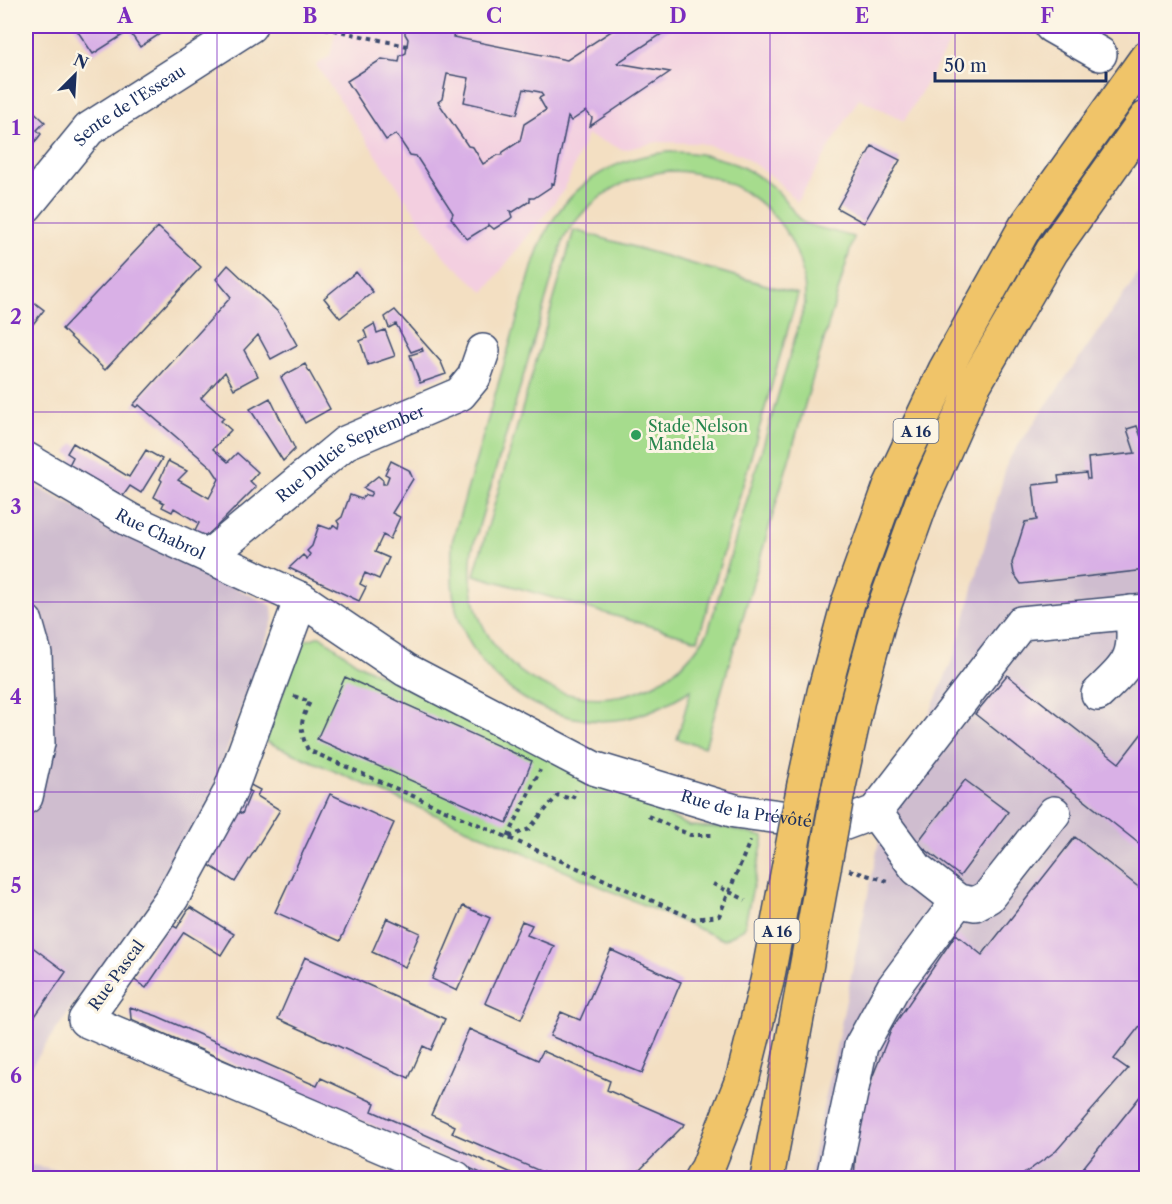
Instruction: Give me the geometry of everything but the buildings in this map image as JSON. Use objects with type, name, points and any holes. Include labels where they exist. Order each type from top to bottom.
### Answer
[{"type":"highway","name":"A 16","points":[[701,1179],[708,1169],[743,1077],[767,981],[804,784],[824,692],[848,603],[890,486],[945,370],[1025,227],[1146,58]]},
{"type":"highway","name":"A 16","points":[[767,1179],[838,791],[859,695],[880,618],[921,504],[973,387],[1052,251],[1146,118]]},
{"type":"street","name":"Sente de l'Esseau","points":[[26,206],[89,129],[250,26]]},
{"type":"street","points":[[1051,26],[1100,54]]},
{"type":"street","name":"Rue Dulcie September","points":[[209,556],[345,443],[460,394],[474,377],[483,351]]},
{"type":"street","name":"Rue Chabrol","points":[[26,459],[130,520],[301,599]]},
{"type":"street","name":"Rue Pascal","points":[[301,599],[224,804],[172,898],[85,1020],[456,1179]]},
{"type":"street","name":"Rue de la Prévôté","points":[[301,599],[406,670],[592,768],[735,811],[840,825],[875,812]]},
{"type":"street","points":[[1053,813],[988,897],[975,904],[958,901],[916,869],[875,812],[1021,623],[1139,611],[1132,651],[1121,672],[1098,694]]},
{"type":"street","points":[[26,622],[35,654],[38,744],[26,797]]},
{"type":"street","points":[[833,1179],[861,1047],[893,988],[958,901]]},
{"type":"path","points":[[316,26],[407,46]]},
{"type":"path","points":[[269,685],[310,702],[303,716],[301,735],[308,750],[694,919],[719,916],[750,842]]},
{"type":"path","points":[[508,837],[542,767]]},
{"type":"path","points":[[508,837],[529,829],[558,795],[572,799],[579,784]]},
{"type":"path","points":[[640,812],[690,835],[720,835]]},
{"type":"path","points":[[740,838],[761,845]]},
{"type":"path","points":[[849,870],[892,882]]},
{"type":"path","points":[[713,884],[747,900]]},
{"type":"shaded area","points":[[337,26],[960,26],[904,121],[859,98],[797,202],[774,178],[740,154],[699,143],[657,142],[624,150],[587,135],[564,190],[484,292],[444,256],[316,65],[330,56]]},
{"type":"shaded area","points":[[1146,263],[1146,1178],[809,1178],[882,827],[956,651],[1008,460]]},
{"type":"shaded area","points":[[26,482],[272,606],[273,620],[200,826],[163,886],[76,1001],[26,1074]]},
{"type":"shaded area","points":[[26,1164],[103,1178],[26,1178]]},
{"type":"green space","points":[[683,152],[712,157],[741,166],[754,173],[781,195],[801,221],[854,237],[705,747],[677,739],[691,690],[667,704],[642,714],[624,719],[597,721],[547,710],[524,698],[503,683],[484,664],[470,643],[459,619],[453,590],[452,542],[534,261],[543,238],[554,218],[583,185],[621,163],[644,156]],"holes":[[[669,171],[696,174],[722,181],[746,193],[766,208],[783,228],[796,250],[803,276],[805,304],[708,632],[676,670],[638,691],[597,698],[556,690],[520,671],[491,640],[474,599],[472,550],[564,238],[584,212],[608,192],[622,184]]]},
{"type":"green space","name":"Stade Nelson Mandela","points":[[574,230],[798,294],[698,640],[474,575]]},
{"type":"green space","points":[[320,636],[358,664],[689,826],[728,828],[764,837],[744,928],[724,940],[265,741],[301,642]]},
{"type":"place","name":"Stade Nelson Mandela","points":[[636,435]]}]
